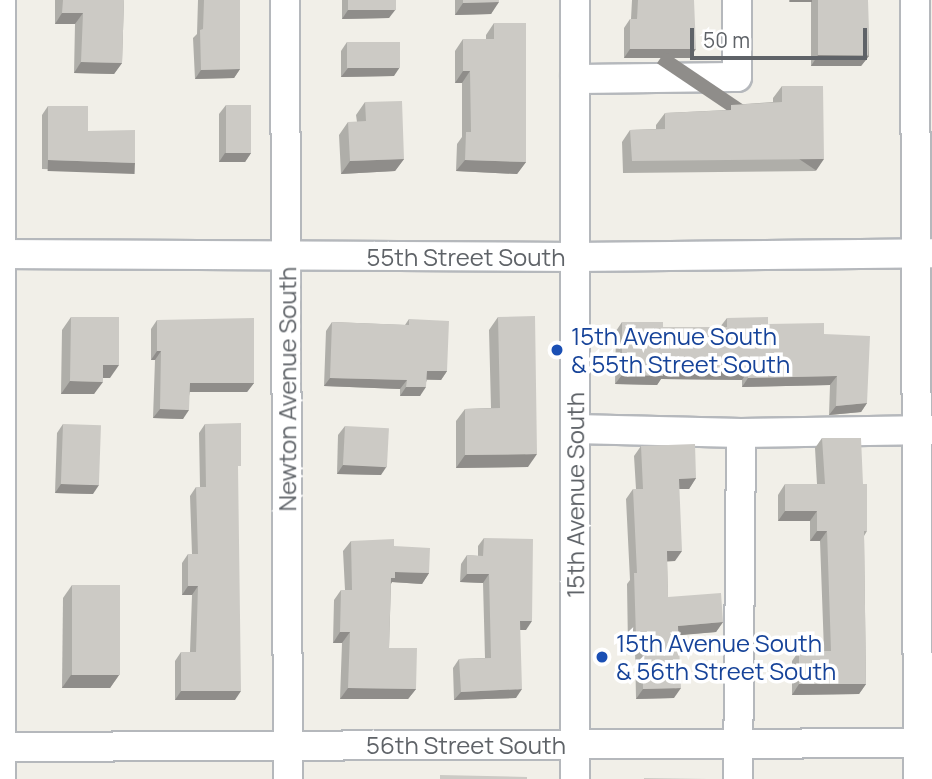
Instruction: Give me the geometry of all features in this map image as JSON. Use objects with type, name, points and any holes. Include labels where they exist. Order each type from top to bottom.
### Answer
[{"type":"street","points":[[1,0],[1,779]]},
{"type":"street","name":"Newton Avenue South","points":[[285,0],[288,779]]},
{"type":"street","name":"15th Avenue South","points":[[575,0],[575,779]]},
{"type":"street","points":[[575,79],[737,77],[737,0]]},
{"type":"street","points":[[915,0],[924,253],[925,743],[918,779]]},
{"type":"street","name":"55th Street South","points":[[1,254],[575,257],[924,253]]},
{"type":"street","points":[[575,429],[741,433],[924,430]]},
{"type":"street","points":[[738,779],[741,433]]},
{"type":"street","name":"56th Street South","points":[[1,747],[925,743]]},
{"type":"building","points":[[63,0],[124,0],[122,63],[81,62],[83,13],[62,13]]},
{"type":"building","points":[[204,0],[240,0],[240,69],[201,70],[200,30],[203,29]]},
{"type":"building","points":[[348,0],[396,0],[396,10],[348,10]]},
{"type":"building","points":[[463,0],[499,0],[499,2],[463,3]]},
{"type":"building","points":[[638,0],[694,0],[696,49],[630,49],[630,19],[637,19]]},
{"type":"building","points":[[818,0],[868,0],[868,55],[818,55]]},
{"type":"building","points":[[494,23],[526,23],[526,162],[465,160],[466,132],[471,132],[470,71],[463,71],[463,39],[494,39]]},
{"type":"building","points":[[347,42],[400,42],[400,68],[347,68]]},
{"type":"building","points":[[782,86],[823,86],[824,159],[632,161],[630,130],[665,129],[665,113],[731,110],[731,105],[782,102]]},
{"type":"building","points":[[402,101],[404,159],[350,161],[348,122],[366,121],[365,102]]},
{"type":"building","points":[[226,105],[251,105],[251,153],[226,153]]},
{"type":"building","points":[[48,106],[88,106],[88,131],[135,130],[135,163],[48,160]]},
{"type":"building","points":[[535,316],[537,454],[465,455],[465,409],[500,408],[498,317]]},
{"type":"building","points":[[71,317],[119,317],[119,365],[103,365],[103,382],[70,381]]},
{"type":"building","points":[[768,317],[768,324],[824,323],[824,334],[870,336],[867,403],[836,406],[837,376],[748,378],[748,371],[663,370],[663,376],[622,375],[622,322],[663,322],[663,327],[727,327],[727,318]]},
{"type":"building","points":[[254,318],[254,383],[190,383],[189,410],[160,409],[161,351],[157,351],[157,320]]},
{"type":"building","points":[[409,319],[449,321],[447,371],[427,371],[426,387],[406,387],[407,380],[330,378],[332,322],[409,325]]},
{"type":"building","points":[[241,423],[241,466],[238,466],[241,691],[181,691],[181,652],[196,652],[198,586],[188,586],[188,554],[198,554],[196,487],[206,487],[205,424]]},
{"type":"building","points":[[63,424],[101,425],[99,485],[61,484]]},
{"type":"building","points":[[345,426],[389,428],[387,467],[343,465]]},
{"type":"building","points":[[822,438],[861,438],[863,484],[867,484],[867,531],[864,531],[866,684],[799,684],[799,651],[831,651],[827,531],[817,531],[817,511],[785,511],[785,484],[825,484]]},
{"type":"building","points":[[695,444],[696,478],[679,479],[682,551],[667,551],[668,597],[721,593],[723,622],[678,626],[681,688],[643,689],[642,637],[636,637],[634,573],[637,573],[633,489],[643,489],[641,446]]},
{"type":"building","points":[[484,538],[533,539],[532,621],[520,621],[522,689],[461,692],[459,659],[491,658],[489,574],[467,574],[467,555],[483,556]]},
{"type":"building","points":[[394,539],[394,546],[430,548],[429,573],[395,572],[395,578],[391,578],[389,648],[417,648],[416,689],[348,688],[350,632],[340,632],[341,590],[352,590],[351,541]]},
{"type":"building","points":[[72,585],[120,585],[120,675],[72,675]]},
{"type":"building","points":[[440,775],[527,777],[527,779],[440,779]]},
{"type":"building","points":[[644,778],[707,779],[644,779]]},
{"type":"place","name":"15th Avenue South & 55th Street South","points":[[557,350]]},
{"type":"place","name":"15th Avenue South & 56th Street South","points":[[602,657]]}]
